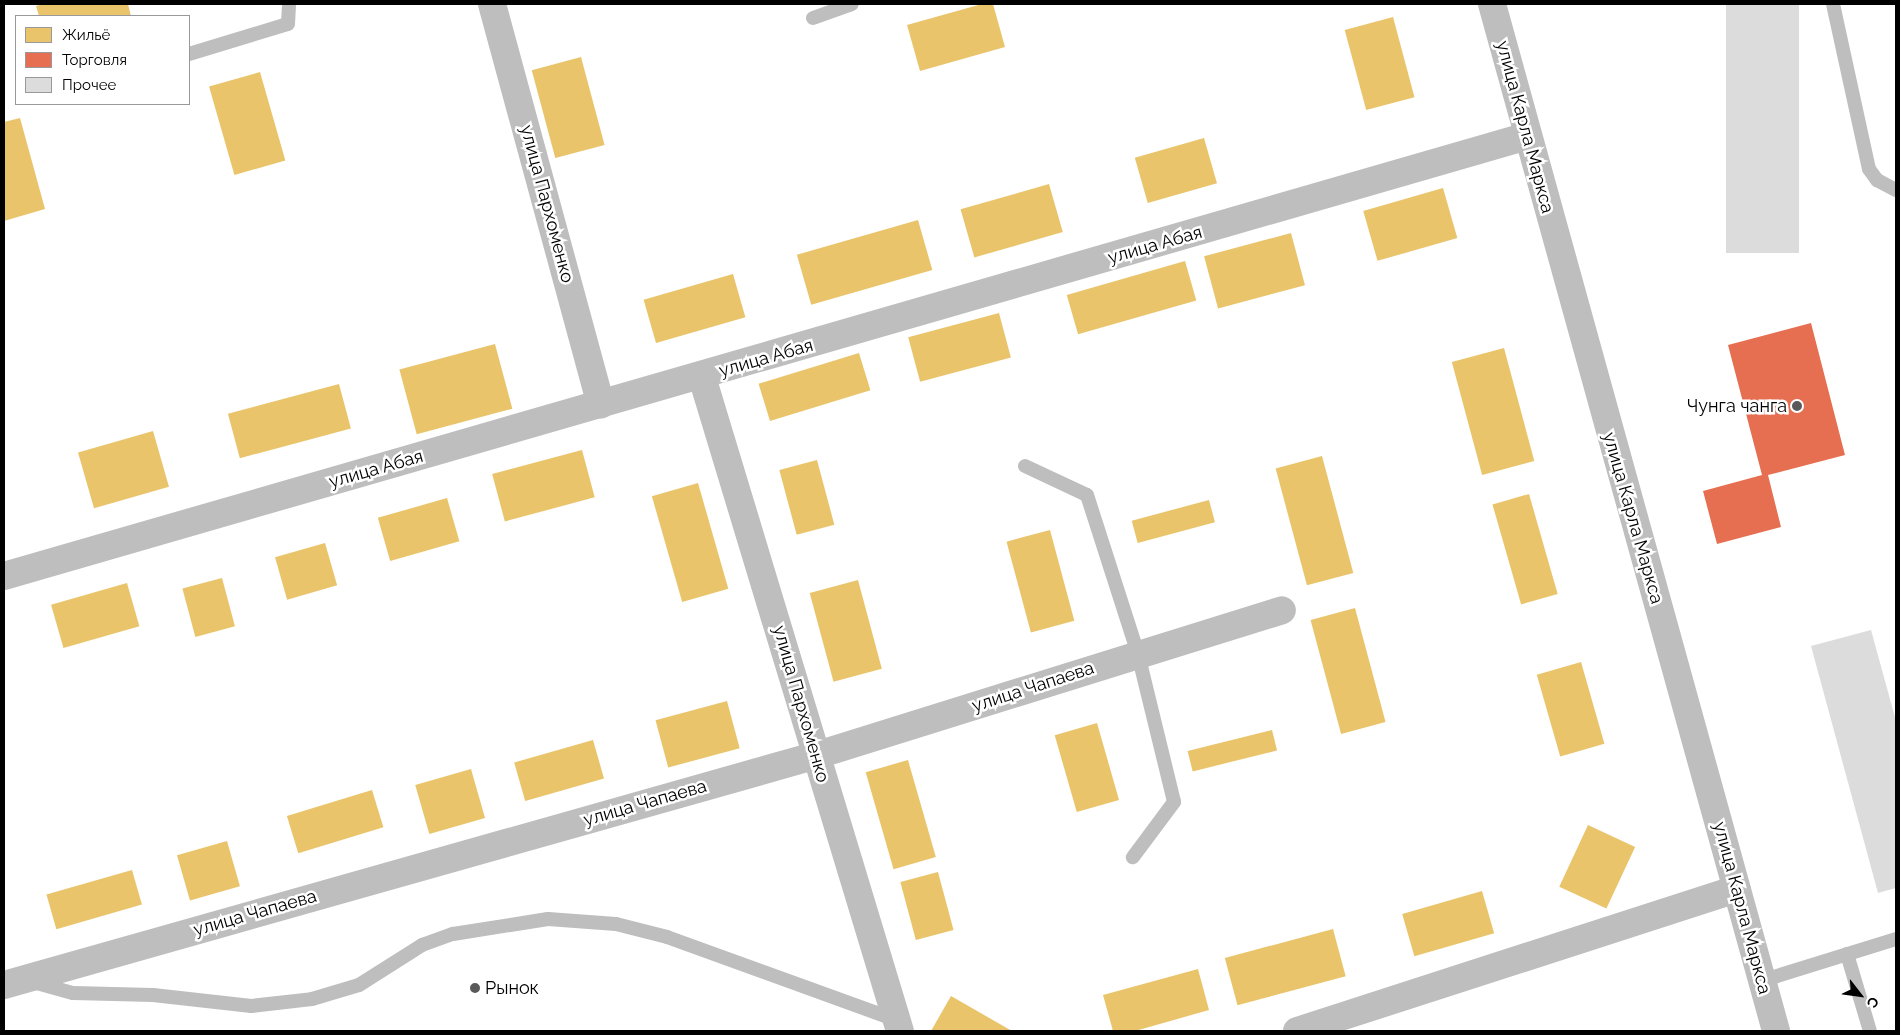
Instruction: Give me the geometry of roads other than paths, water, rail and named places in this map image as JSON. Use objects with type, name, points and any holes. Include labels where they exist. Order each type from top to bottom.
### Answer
[{"type":"street","name":"улица Пархоменко","points":[[492,4],[601,404]]},
{"type":"street","name":"улица Карла Маркса","points":[[1492,4],[1776,1031]]},
{"type":"street","name":"улица Абая","points":[[4,576],[601,404],[702,377],[1527,136]]},
{"type":"street","name":"улица Пархоменко","points":[[702,377],[780,630],[814,756],[898,1025]]},
{"type":"street","name":"улица Чапаева","points":[[13,982],[814,756],[1282,610]]},
{"type":"street","points":[[1297,1031],[1737,889]]},
{"type":"lane","points":[[190,54],[288,24],[289,4]]},
{"type":"lane","points":[[812,18],[852,4]]},
{"type":"lane","points":[[1833,4],[1869,169],[1878,180],[1896,190]]},
{"type":"lane","points":[[1026,466],[1087,495],[1138,654],[1174,802],[1133,857]]},
{"type":"lane","points":[[13,982],[73,993],[153,995],[250,1006],[312,999],[359,985],[422,945],[453,934],[548,919],[616,924],[667,937],[898,1025]]},
{"type":"lane","points":[[1761,981],[1896,939]]},
{"type":"lane","points":[[1847,954],[1870,1031]]},
{"type":"place","name":"Чунга чанга","points":[[1797,406]]},
{"type":"place","name":"Рынок","points":[[475,988]]}]
